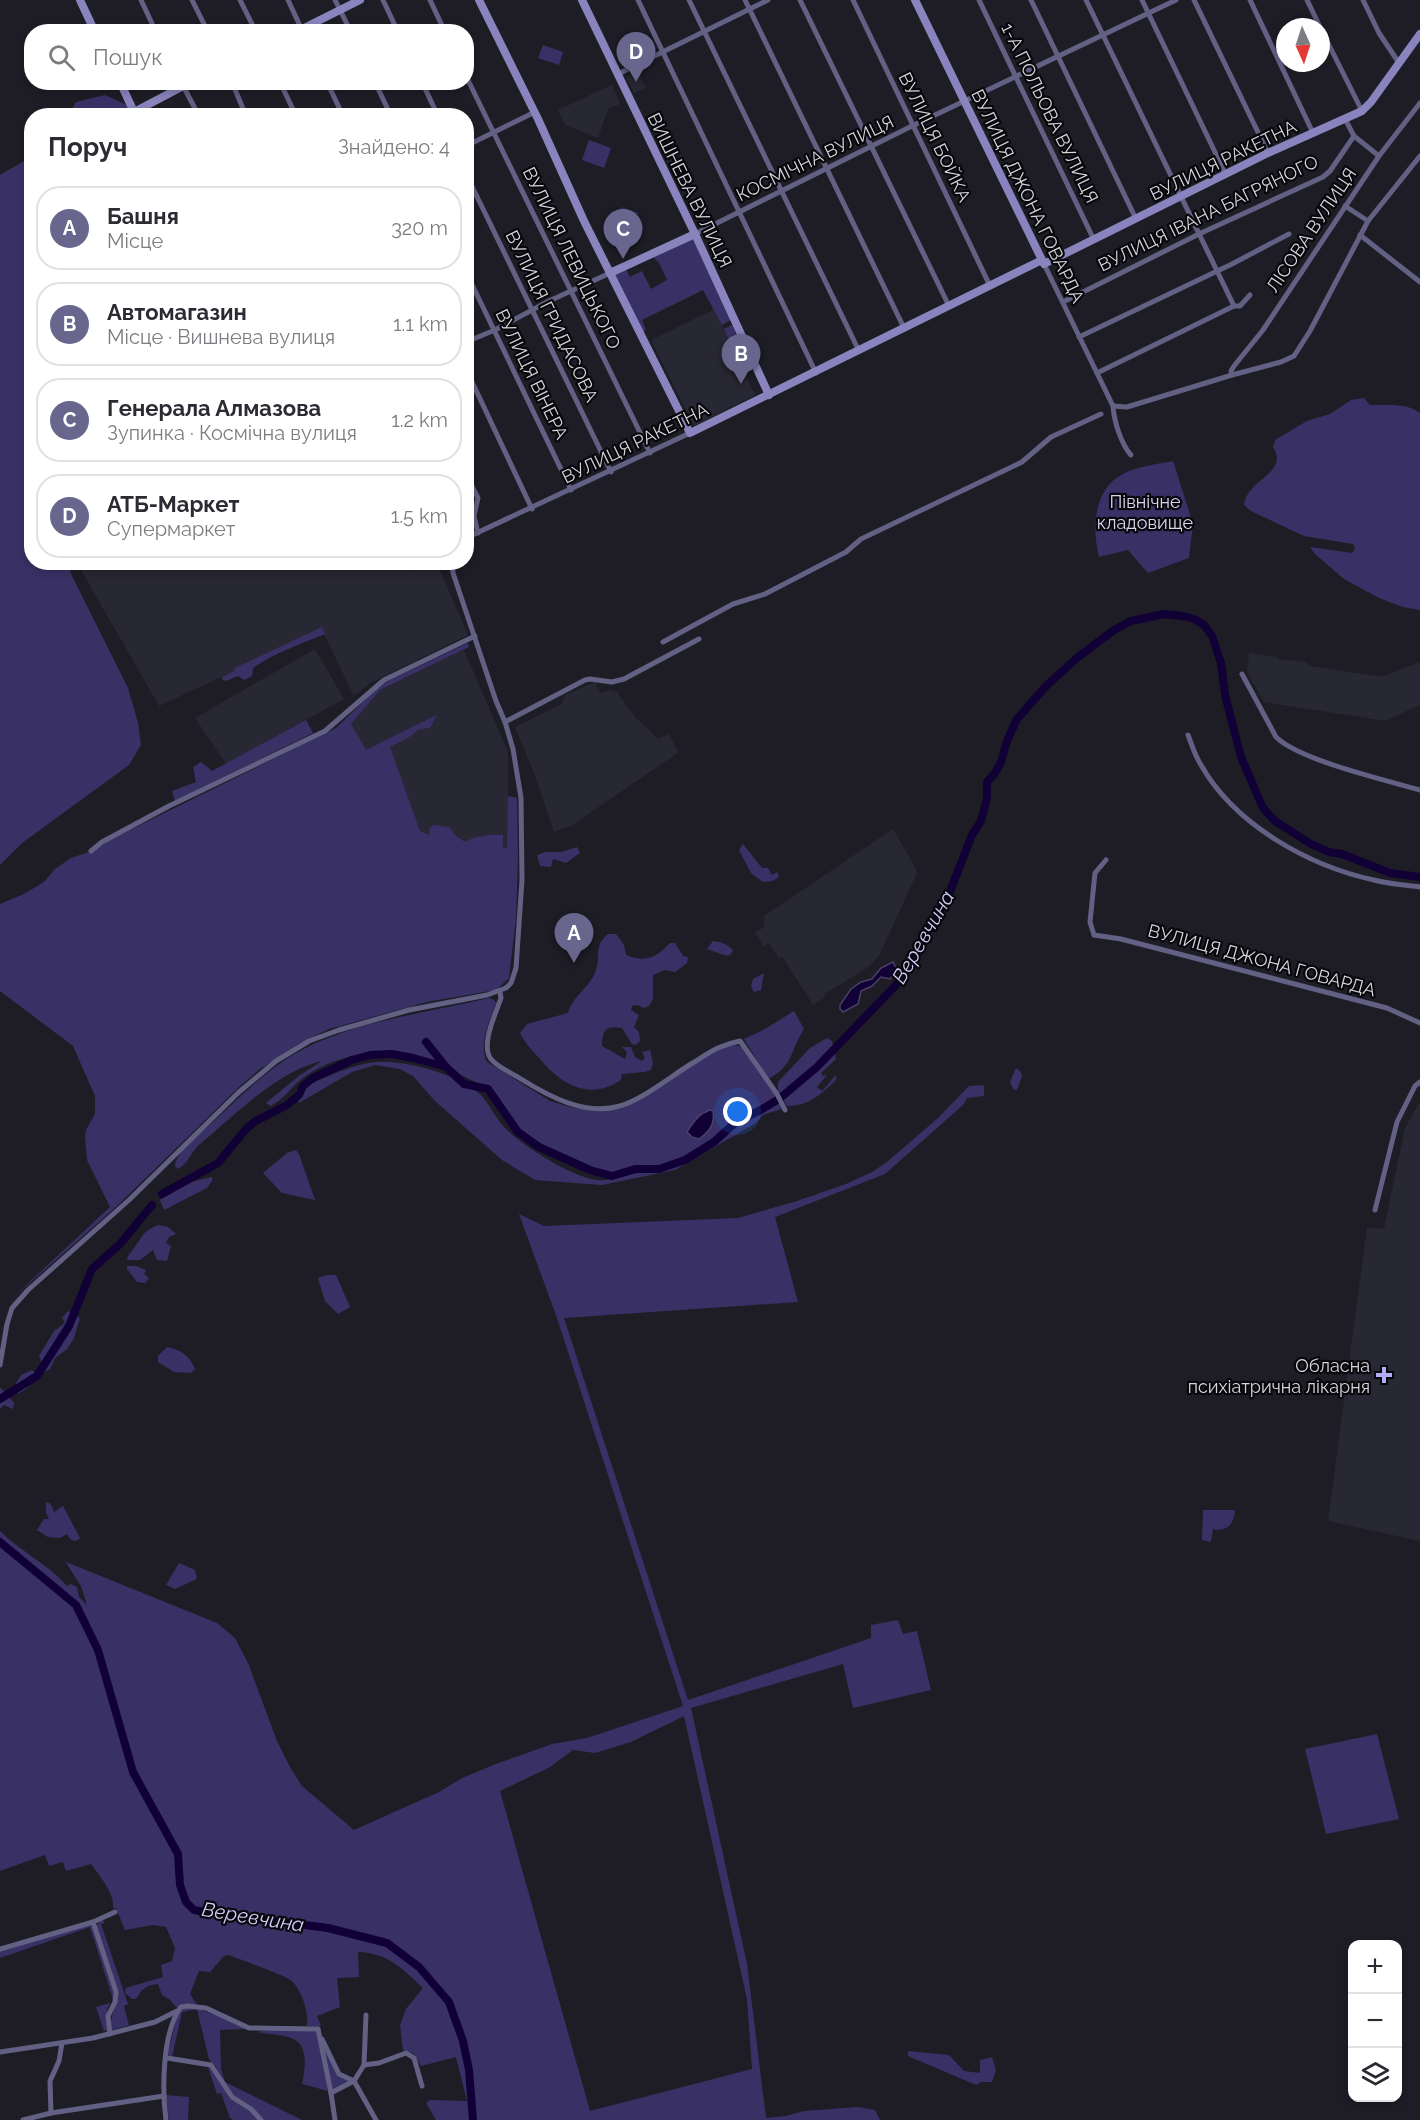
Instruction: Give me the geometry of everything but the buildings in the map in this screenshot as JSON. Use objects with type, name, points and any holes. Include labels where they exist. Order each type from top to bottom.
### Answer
[{"type":"street","points":[[80,0],[91,24]]},
{"type":"street","points":[[141,0],[152,24]]},
{"type":"street","points":[[192,0],[204,24]]},
{"type":"street","points":[[240,0],[252,24]]},
{"type":"street","points":[[288,0],[297,24]]},
{"type":"street","points":[[336,0],[347,24]]},
{"type":"street","points":[[313,24],[360,0]]},
{"type":"street","points":[[382,0],[394,24]]},
{"type":"street","points":[[430,0],[441,24]]},
{"type":"street","points":[[479,0],[535,112],[610,273],[690,433]]},
{"type":"street","name":"ВИШНЕВА ВУЛИЦЯ","points":[[582,0],[695,234],[769,395]]},
{"type":"street","points":[[638,0],[816,373]]},
{"type":"street","points":[[689,0],[859,351]]},
{"type":"street","points":[[746,0],[904,328]]},
{"type":"street","points":[[618,74],[768,0]]},
{"type":"street","points":[[800,0],[949,306]]},
{"type":"street","name":"ВУЛИЦЯ БОЙКА","points":[[853,0],[990,286]]},
{"type":"street","name":"ВУЛИЦЯ ДЖОНА ГОВАРДА","points":[[915,0],[1064,302],[1113,406],[1125,448],[1131,455]]},
{"type":"street","name":"1-А ПОЛЬОВА ВУЛИЦЯ","points":[[979,0],[1094,240]]},
{"type":"street","points":[[1031,0],[1136,219]]},
{"type":"street","points":[[1086,0],[1234,306]]},
{"type":"street","points":[[1142,0],[1226,175]]},
{"type":"street","name":"КОСМІЧНА ВУЛИЦЯ","points":[[474,339],[1176,0]]},
{"type":"street","points":[[1194,0],[1268,153]]},
{"type":"street","points":[[1250,0],[1313,133]]},
{"type":"street","points":[[1307,0],[1316,18]]},
{"type":"street","points":[[1363,0],[1379,33],[1400,63]]},
{"type":"street","name":"ВУЛИЦЯ РАКЕТНА","points":[[474,535],[611,472],[990,286],[1094,240],[1268,153],[1362,111],[1420,34]]},
{"type":"street","points":[[1330,46],[1362,111]]},
{"type":"street","points":[[124,90],[133,108]]},
{"type":"street","points":[[142,108],[174,90]]},
{"type":"street","points":[[188,90],[196,108]]},
{"type":"street","points":[[235,90],[243,108]]},
{"type":"street","points":[[284,90],[292,108]]},
{"type":"street","points":[[331,90],[339,108]]},
{"type":"street","points":[[379,90],[387,108]]},
{"type":"street","points":[[426,90],[434,108]]},
{"type":"street","name":"ВУЛИЦЯ ЛЕВИЦЬКОГО","points":[[473,90],[650,453]]},
{"type":"street","name":"ЛІСОВА ВУЛИЦЯ","points":[[1232,375],[1231,371],[1234,366],[1263,330],[1379,156],[1420,103]]},
{"type":"street","points":[[474,142],[535,112]]},
{"type":"street","points":[[1345,119],[1354,136],[1379,156]]},
{"type":"street","name":"ВУЛИЦЯ ІВАНА БАГРЯНОГО","points":[[1064,302],[1199,234],[1327,174],[1354,136]]},
{"type":"street","points":[[1113,406],[1127,407],[1281,362],[1296,354],[1368,221],[1420,156]]},
{"type":"street","name":"ВУЛИЦЯ ГРИДАСОВА","points":[[474,191],[611,472]]},
{"type":"street","points":[[1346,206],[1368,221]]},
{"type":"street","points":[[1080,337],[1289,234]]},
{"type":"street","points":[[1360,235],[1420,282]]},
{"type":"street","name":"ВУЛИЦЯ ВІНЕРА","points":[[474,288],[571,490]]},
{"type":"street","points":[[1097,373],[1234,306],[1242,305],[1250,295]]},
{"type":"street","points":[[474,386],[532,508]]},
{"type":"street","points":[[663,642],[733,604],[765,594],[846,552],[861,539],[1022,462],[1051,437],[1101,414]]},
{"type":"street","points":[[474,490],[478,498],[474,516],[478,533]]},
{"type":"street","points":[[0,1365],[6,1324],[12,1308],[28,1290],[129,1200],[239,1092],[276,1061],[309,1041],[339,1030],[409,1010],[500,992],[511,983],[516,968],[522,851],[520,789],[505,722],[453,570]]},
{"type":"street","points":[[91,851],[102,842],[170,806],[325,731],[384,680],[475,636]]},
{"type":"street","points":[[505,722],[585,680],[612,682],[624,679],[699,639]]},
{"type":"street","points":[[1242,674],[1281,743],[1337,765],[1420,790]]},
{"type":"street","points":[[1188,735],[1201,767],[1226,799],[1245,818],[1268,835],[1319,862],[1366,878],[1420,887]]},
{"type":"street","name":"ВУЛИЦЯ ДЖОНА ГОВАРДА","points":[[1106,860],[1095,873],[1090,922],[1094,935],[1121,939],[1387,1008],[1420,1023]]},
{"type":"street","points":[[500,992],[501,998],[487,1041],[489,1056],[501,1067],[560,1101],[587,1107],[618,1107],[644,1094],[718,1046],[740,1041],[777,1094],[785,1110]]},
{"type":"street","points":[[1375,1210],[1397,1122],[1415,1086],[1420,1082]]},
{"type":"street","points":[[0,1949],[93,1922],[115,1912]]},
{"type":"street","points":[[93,1922],[116,1992],[115,2002],[108,2016],[110,2034]]},
{"type":"street","points":[[0,2052],[110,2034],[160,2020],[188,2006],[206,2008],[249,2028],[318,2029]]},
{"type":"street","points":[[166,2120],[164,2096],[167,2058],[174,2019],[180,2009]]},
{"type":"street","points":[[331,2093],[354,2081],[364,2065],[366,2015]]},
{"type":"street","points":[[318,2029],[339,2074],[354,2081],[376,2120]]},
{"type":"street","points":[[318,2029],[334,2120]]},
{"type":"street","points":[[51,2113],[50,2080],[59,2061],[62,2043]]},
{"type":"street","points":[[364,2065],[380,2063],[404,2054],[413,2056],[422,2085]]},
{"type":"street","points":[[167,2058],[211,2065],[232,2097],[251,2109],[261,2120]]},
{"type":"street","points":[[23,2120],[51,2113],[164,2096]]},
{"type":"shaded area","points":[[638,71],[646,88],[634,93],[626,77]]},
{"type":"shaded area","points":[[612,85],[620,104],[608,109],[598,138],[565,125],[558,110]]},
{"type":"shaded area","points":[[715,309],[755,395],[694,426],[651,340]]},
{"type":"shaded area","points":[[81,570],[440,570],[468,635],[370,683],[354,696],[322,630],[159,706]]},
{"type":"shaded area","points":[[315,649],[344,699],[226,764],[195,718]]},
{"type":"shaded area","points":[[464,650],[508,752],[508,848],[458,846],[420,831],[387,741],[365,750],[351,724],[380,690]]},
{"type":"shaded area","points":[[1249,653],[1306,662],[1309,666],[1376,676],[1387,675],[1420,662],[1420,705],[1385,721],[1264,702],[1247,672]]},
{"type":"shaded area","points":[[595,682],[601,693],[609,690],[617,692],[635,717],[658,739],[668,734],[679,752],[571,826],[554,832],[515,727],[562,704],[565,695]]},
{"type":"shaded area","points":[[893,829],[917,873],[880,954],[870,966],[825,994],[824,998],[813,1005],[782,956],[779,958],[769,943],[764,947],[755,933],[764,927],[764,916]]},
{"type":"shaded area","points":[[893,962],[896,968],[890,979],[881,977],[872,986],[861,991],[858,1004],[843,1012],[840,1009],[840,1005],[851,989],[861,982],[872,979],[881,968]]},
{"type":"shaded area","name":"Обласна психіатрична лікарня","points":[[1420,1101],[1420,1541],[1328,1521],[1367,1227],[1384,1229],[1405,1128]]},
{"type":"shaded area","points":[[710,1110],[713,1111],[713,1120],[709,1130],[699,1139],[692,1137],[687,1132],[689,1129],[700,1116]]},
{"type":"green space","points":[[543,45],[563,52],[559,65],[538,58]]},
{"type":"green space","points":[[105,95],[127,105],[128,108],[73,108],[76,102]]},
{"type":"green space","points":[[589,140],[611,148],[604,168],[582,160]]},
{"type":"green space","points":[[24,161],[24,570],[70,570],[128,688],[138,723],[141,745],[129,765],[22,843],[0,865],[0,175]]},
{"type":"green space","points":[[621,207],[638,213],[634,224],[617,219]]},
{"type":"green space","points":[[693,238],[731,320],[722,325],[703,290],[642,320],[646,330],[643,332],[615,274],[626,269],[630,277],[642,271],[651,289],[667,280],[659,263],[652,256]]},
{"type":"green space","points":[[732,325],[745,354],[737,358],[724,329]]},
{"type":"green space","points":[[1364,398],[1370,405],[1402,406],[1420,413],[1420,610],[1403,607],[1379,598],[1344,579],[1310,547],[1352,553],[1355,549],[1353,544],[1304,536],[1251,511],[1244,505],[1252,489],[1272,470],[1276,463],[1277,456],[1273,447],[1275,440],[1307,421],[1330,414],[1351,400]]},
{"type":"green space","name":"Північне кладовище","points":[[1173,461],[1193,524],[1189,558],[1148,573],[1128,550],[1099,557],[1096,534],[1097,511],[1106,489],[1123,474]]},
{"type":"green space","points":[[322,627],[325,634],[261,663],[253,668],[252,676],[244,680],[238,676],[226,681],[222,679],[235,668]]},
{"type":"green space","points":[[468,643],[469,647],[380,690],[351,724],[366,750],[437,715],[430,728],[419,729],[390,747],[420,831],[430,835],[429,829],[433,825],[449,827],[465,842],[488,835],[503,835],[503,848],[507,848],[508,796],[517,798],[516,918],[509,978],[496,990],[427,1002],[329,1029],[300,1043],[260,1069],[240,1086],[117,1206],[8,1302],[110,1207],[87,1160],[85,1137],[86,1130],[95,1114],[95,1096],[73,1046],[0,991],[0,904],[44,882],[55,869],[71,858],[95,850],[110,840],[336,728],[375,690],[388,681]]},
{"type":"green space","points":[[306,720],[313,733],[175,801],[172,791],[196,782],[193,767],[201,762],[212,771]]},
{"type":"green space","points":[[743,844],[762,868],[768,868],[772,875],[777,872],[779,877],[763,882],[751,873],[739,850]]},
{"type":"green space","points":[[577,847],[580,853],[566,863],[553,859],[551,867],[540,866],[537,855]]},
{"type":"green space","points":[[608,934],[616,934],[624,945],[626,955],[639,959],[650,958],[670,943],[675,943],[683,956],[688,957],[687,963],[675,972],[665,970],[653,975],[653,999],[649,1006],[643,1008],[638,1005],[632,1006],[631,1010],[639,1015],[634,1027],[639,1032],[640,1041],[636,1045],[632,1044],[622,1028],[612,1027],[604,1032],[602,1046],[625,1059],[627,1052],[622,1047],[631,1047],[635,1057],[642,1061],[645,1058],[642,1052],[650,1050],[653,1063],[651,1070],[622,1074],[621,1080],[609,1086],[587,1089],[567,1083],[557,1076],[531,1049],[520,1033],[527,1024],[568,1013],[573,1002],[595,973],[600,944]]},
{"type":"green space","points":[[713,941],[728,946],[733,950],[731,954],[727,956],[707,949]]},
{"type":"green space","points":[[764,973],[761,990],[754,992],[751,987],[753,979]]},
{"type":"green space","points":[[489,998],[496,1003],[484,1040],[487,1062],[550,1101],[574,1108],[602,1111],[621,1109],[714,1052],[731,1045],[740,1046],[749,1055],[780,1103],[781,1109],[763,1115],[756,1123],[675,1170],[602,1185],[535,1180],[502,1160],[435,1101],[413,1076],[400,1069],[375,1065],[352,1072],[299,1103],[296,1090],[341,1071],[369,1063],[412,1065],[443,1074],[471,1087],[481,1095],[513,1135],[535,1151],[573,1172],[602,1180],[645,1171],[642,1169],[612,1174],[594,1171],[535,1142],[516,1125],[494,1091],[459,1074],[447,1063],[436,1063],[393,1053],[368,1053],[343,1058],[319,1068],[298,1082],[276,1103],[271,1106],[266,1103],[300,1075],[322,1061],[288,1075],[257,1096],[199,1145],[181,1167],[178,1169],[175,1166],[180,1154],[190,1142],[260,1079],[291,1056],[314,1044],[362,1026]]},
{"type":"green space","points":[[794,1011],[804,1029],[783,1069],[768,1079],[744,1039]]},
{"type":"green space","points":[[827,1038],[832,1041],[836,1059],[821,1073],[823,1076],[827,1075],[817,1087],[822,1091],[836,1075],[836,1080],[820,1094],[808,1101],[787,1106],[778,1090],[778,1082],[810,1048]]},
{"type":"green space","points":[[1016,1068],[1022,1076],[1017,1090],[1013,1089],[1010,1082]]},
{"type":"green space","points":[[984,1085],[984,1096],[967,1098],[964,1104],[885,1174],[775,1217],[798,1302],[564,1318],[688,1700],[871,1638],[871,1625],[898,1620],[903,1634],[917,1631],[931,1690],[853,1708],[843,1664],[691,1708],[747,1964],[766,2118],[804,2111],[858,2107],[875,2110],[880,2120],[436,2120],[426,2103],[430,2100],[467,2101],[456,2057],[421,2066],[414,2054],[403,2050],[400,2025],[406,2009],[423,1988],[394,1963],[378,1955],[358,1952],[359,1977],[337,1978],[340,2007],[317,2016],[321,2026],[307,2026],[304,2002],[292,1981],[229,1955],[224,1956],[210,1972],[199,1971],[190,1994],[197,2005],[177,2008],[162,1995],[158,1984],[150,1985],[142,1990],[136,1999],[132,1999],[125,1993],[126,1988],[163,1977],[161,1965],[172,1961],[175,1948],[166,1927],[153,1925],[125,1930],[116,1908],[113,1909],[109,1891],[91,1864],[66,1871],[63,1862],[49,1866],[45,1855],[0,1871],[0,1531],[67,1586],[71,1584],[77,1587],[79,1597],[87,1605],[81,1586],[63,1558],[66,1562],[217,1623],[235,1638],[248,1663],[277,1741],[291,1769],[302,1786],[354,1830],[496,1764],[552,1744],[587,1738],[683,1706],[557,1318],[519,1214],[544,1226],[738,1218],[797,1201],[846,1184],[872,1172],[938,1118],[969,1086]],"holes":[[[684,1716],[747,1999],[752,2069],[590,2111],[500,1791],[550,1767],[573,1750],[595,1753],[631,1742]]]},
{"type":"green space","points":[[296,1150],[315,1200],[282,1193],[263,1173],[287,1153]]},
{"type":"green space","points":[[212,1177],[207,1188],[164,1210],[160,1200],[191,1182]]},
{"type":"green space","points":[[158,1225],[168,1227],[176,1234],[169,1237],[166,1243],[171,1246],[167,1261],[157,1260],[153,1250],[140,1260],[127,1260],[144,1234]]},
{"type":"green space","points":[[127,1266],[136,1266],[146,1270],[144,1274],[149,1278],[145,1283],[137,1282]]},
{"type":"green space","points":[[336,1275],[350,1307],[338,1314],[325,1301],[318,1278]]},
{"type":"green space","points":[[68,1311],[80,1318],[74,1338],[67,1349],[55,1358],[50,1369],[41,1374],[39,1371],[42,1364],[39,1356],[54,1331],[65,1323],[62,1318]]},
{"type":"green space","points":[[167,1347],[184,1354],[195,1369],[191,1373],[174,1372],[158,1362],[158,1356]]},
{"type":"green space","points":[[32,1370],[35,1373],[32,1383],[18,1394],[16,1383],[21,1375]]},
{"type":"green space","points":[[0,1387],[14,1403],[13,1409],[4,1405],[0,1409]]},
{"type":"green space","points":[[46,1502],[51,1504],[54,1512],[63,1506],[80,1538],[76,1541],[71,1540],[67,1534],[60,1538],[48,1537],[37,1530],[44,1519],[49,1519],[46,1513]]},
{"type":"green space","points":[[1203,1510],[1235,1510],[1229,1526],[1218,1530],[1213,1529],[1211,1542],[1202,1540]]},
{"type":"green space","points":[[179,1563],[195,1570],[197,1579],[175,1589],[166,1585]]},
{"type":"green space","points":[[1377,1734],[1399,1819],[1326,1834],[1305,1749]]},
{"type":"green space","points":[[102,1919],[105,1923],[101,1924],[128,2004],[124,2006],[129,2025],[112,2030],[112,2018],[118,1994],[96,1926]]},
{"type":"green space","points":[[90,1925],[93,1927],[114,1995],[113,1999],[90,1927],[0,1958],[0,1951]]},
{"type":"green space","points":[[110,2003],[107,2010],[107,2030],[104,2031],[96,2007]]},
{"type":"green space","points":[[184,2008],[196,2009],[182,2012],[172,2057],[169,2057],[176,2019]]},
{"type":"green space","points":[[197,2009],[246,2029],[220,2030],[221,2069],[225,2082],[302,2120],[263,2120],[233,2096],[209,2059]]},
{"type":"green space","points":[[276,2029],[316,2030],[328,2091],[302,2084],[305,2060],[299,2043],[286,2036],[257,2032]]},
{"type":"green space","points":[[320,2036],[337,2074],[352,2081],[332,2092]]},
{"type":"green space","points":[[908,2051],[949,2055],[964,2071],[980,2073],[980,2060],[992,2057],[996,2070],[992,2082],[981,2082],[976,2085],[908,2056]]},
{"type":"green space","points":[[208,2067],[230,2098],[252,2112],[259,2120],[230,2118],[221,2093],[217,2094]]},
{"type":"green space","points":[[166,2095],[189,2097],[188,2120],[169,2120]]},
{"type":"waterway","name":"Веревчина","points":[[162,1194],[218,1163],[246,1129],[254,1122],[287,1105],[313,1078],[352,1060],[370,1055],[392,1054],[446,1067],[464,1084],[488,1089],[518,1132],[539,1147],[590,1170],[612,1176],[635,1169],[659,1169],[685,1160],[714,1142],[737,1121],[779,1099],[817,1067],[898,983],[949,894],[972,835],[981,821],[987,798],[987,782],[1001,762],[1017,719],[1046,686],[1078,657],[1114,630],[1131,621],[1164,614],[1183,616],[1204,625],[1212,636],[1221,663],[1225,695],[1241,757],[1263,808],[1275,821],[1311,844],[1329,852],[1342,854],[1390,873],[1420,877]]},
{"type":"waterway","points":[[426,1042],[446,1067]]},
{"type":"waterway","name":"Веревчина","points":[[0,1399],[37,1376],[69,1326],[92,1269],[120,1244],[152,1205]]},
{"type":"waterway","name":"Веревчина","points":[[0,1542],[76,1605],[98,1650],[133,1772],[178,1854],[180,1885],[186,1902],[194,1910],[328,1928],[387,1943],[419,1967],[449,2002],[463,2041],[469,2070],[473,2120]]},
{"type":"place","name":"АТБ-Маркет","points":[[636,82]]},
{"type":"place","name":"Генерала Алмазова","points":[[623,259]]},
{"type":"place","name":"Автомагазин","points":[[741,384]]},
{"type":"place","name":"Башня","points":[[574,963]]},
{"type":"place","name":"Обласна психіатрична лікарня","points":[[1384,1375]]}]
